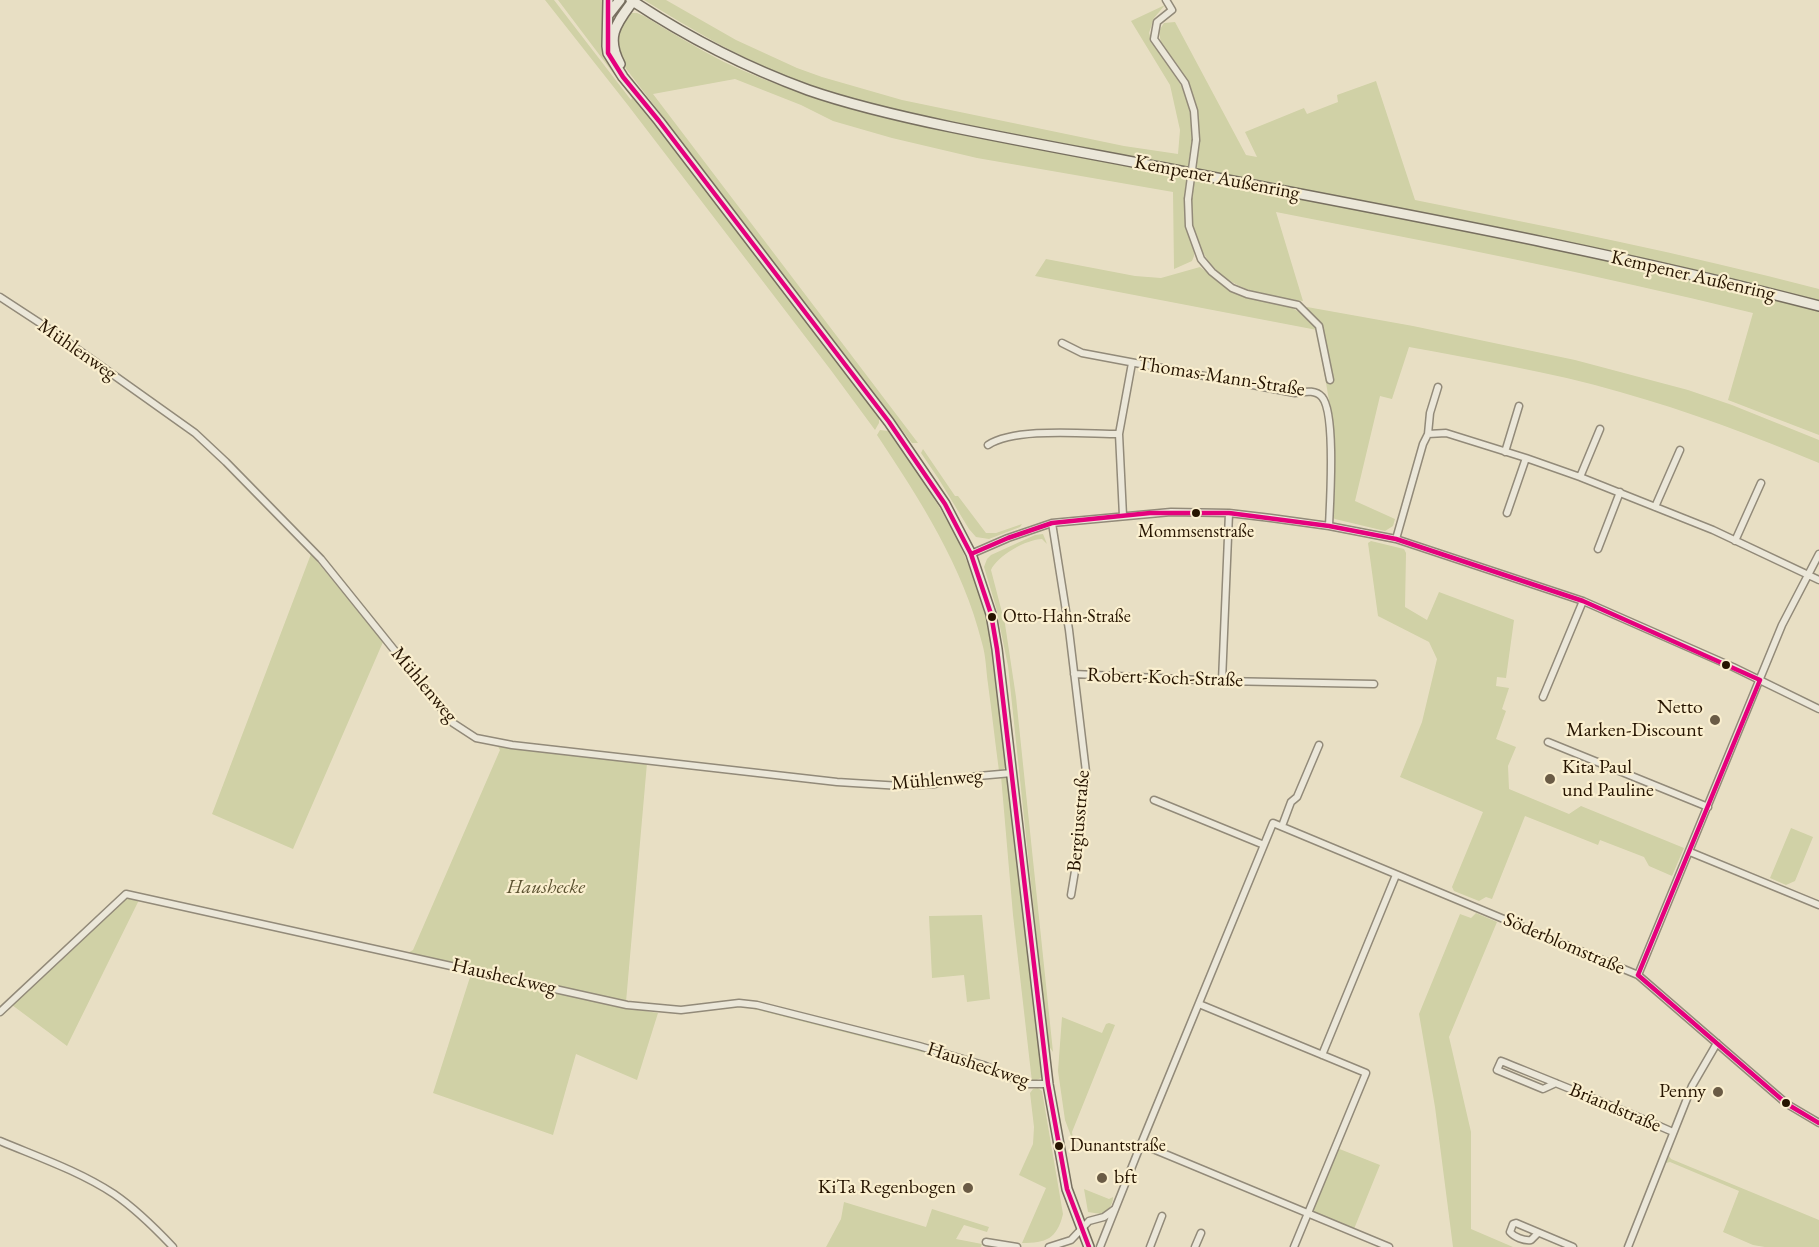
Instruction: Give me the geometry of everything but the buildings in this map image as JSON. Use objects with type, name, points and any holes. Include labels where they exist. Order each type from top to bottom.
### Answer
[{"type":"street","points":[[608,0],[606,40],[608,52],[623,77],[644,101],[908,448],[945,504],[971,554],[991,614],[1048,1084],[1067,1189],[1089,1247]]},
{"type":"street","points":[[609,14],[620,0]]},
{"type":"street","points":[[1167,0],[1172,10],[1157,22],[1154,39],[1185,83],[1194,111],[1196,140],[1188,199],[1189,226],[1201,259],[1212,272],[1232,288],[1247,294],[1298,305],[1319,326],[1330,380]]},
{"type":"street","points":[[632,1],[616,23],[613,41],[619,62],[644,101]]},
{"type":"street","name":"Kempener Außenring","points":[[632,1],[730,57],[799,87],[856,105],[1003,138],[1394,213],[1654,266],[1819,306]]},
{"type":"street","name":"Mühlenweg","points":[[0,297],[195,433],[321,559],[453,723],[476,738],[512,745],[837,782],[901,786],[934,784],[1012,773]]},
{"type":"street","name":"Thomas-Mann-Straße","points":[[1062,344],[1082,353],[1295,393],[1313,391],[1322,397],[1327,406],[1330,425],[1329,526]]},
{"type":"street","points":[[1123,516],[1119,434],[1132,363]]},
{"type":"street","points":[[1396,539],[1423,444],[1428,434],[1430,413],[1438,387]]},
{"type":"street","points":[[1505,452],[1519,406]]},
{"type":"street","points":[[1580,477],[1600,429]]},
{"type":"street","points":[[988,445],[1009,436],[1052,433],[1119,434]]},
{"type":"street","points":[[1428,434],[1446,433],[1580,477],[1735,541],[1819,580]]},
{"type":"street","points":[[1656,507],[1680,450]]},
{"type":"street","points":[[1507,513],[1526,458]]},
{"type":"street","points":[[1735,541],[1761,483]]},
{"type":"street","points":[[1598,549],[1620,492]]},
{"type":"street","points":[[971,554],[1053,523],[1171,512],[1229,513],[1329,526],[1396,539],[1583,602],[1760,680],[1819,709]]},
{"type":"street","points":[[1222,681],[1229,513]]},
{"type":"street","name":"Robert-Koch-Straße","points":[[1053,523],[1070,630],[1074,674],[1222,681],[1374,684]]},
{"type":"street","points":[[1638,975],[1782,625],[1819,554]]},
{"type":"street","points":[[1543,697],[1583,602]]},
{"type":"street","name":"Bergiusstraße","points":[[1071,895],[1086,772],[1074,674]]},
{"type":"street","points":[[1548,742],[1708,807]]},
{"type":"street","points":[[1282,826],[1291,802],[1298,797],[1319,745]]},
{"type":"street","points":[[1100,1247],[1264,845],[1154,800]]},
{"type":"street","name":"Söderblomstraße","points":[[1264,845],[1273,823],[1282,826],[1638,975],[1787,1104],[1819,1123]]},
{"type":"street","points":[[1690,852],[1819,905]]},
{"type":"street","points":[[1322,1055],[1396,875]]},
{"type":"street","name":"Hausheckweg","points":[[0,1012],[126,894],[627,1005],[681,1010],[738,1003],[757,1005],[919,1046],[983,1065],[1028,1084],[1048,1084]]},
{"type":"street","points":[[1199,1004],[1366,1072],[1294,1247]]},
{"type":"street","points":[[1628,1247],[1692,1086],[1717,1044]]},
{"type":"street","name":"Briandstraße","points":[[1556,1083],[1543,1089],[1497,1070],[1501,1060],[1556,1083],[1673,1132]]},
{"type":"street","points":[[0,1141],[85,1177],[115,1195],[148,1220],[173,1247]]},
{"type":"street","points":[[1141,1144],[1389,1247]]},
{"type":"street","points":[[1049,1247],[1071,1240],[1089,1221],[1104,1217],[1115,1209]]},
{"type":"street","points":[[1150,1247],[1162,1216]]},
{"type":"street","points":[[1195,1247],[1201,1233]]},
{"type":"street","points":[[1538,1233],[1573,1247]]},
{"type":"street","points":[[986,1242],[1017,1247]]},
{"type":"green space","points":[[545,0],[554,0],[631,100],[632,98],[558,0],[604,0],[603,43],[721,209],[879,418],[875,430],[627,104]]},
{"type":"green space","points":[[644,0],[666,0],[736,40],[822,77],[902,100],[1124,146],[1178,154],[1180,130],[1170,85],[1131,21],[1165,5],[1154,18],[1149,33],[1186,94],[1192,114],[1192,156],[1198,157],[1197,107],[1177,64],[1161,44],[1159,31],[1164,23],[1175,22],[1246,155],[1257,157],[1245,132],[1304,108],[1307,114],[1338,102],[1337,95],[1376,81],[1415,200],[1769,276],[1819,289],[1819,301],[1677,266],[1557,240],[947,121],[867,103],[808,84],[751,61]]},
{"type":"green space","points":[[629,13],[644,16],[714,57],[761,78],[876,115],[1585,255],[1819,311],[1819,435],[1728,400],[1753,313],[1575,272],[1276,212],[1303,301],[1269,296],[1239,286],[1225,278],[1214,267],[1204,254],[1194,232],[1192,196],[1185,195],[1187,227],[1194,256],[1192,261],[1174,269],[1173,192],[977,158],[892,138],[833,121],[801,105],[735,79],[653,94],[918,443],[912,443],[624,66],[619,57],[616,33]]},
{"type":"green space","points":[[1046,259],[1135,276],[1161,278],[1200,267],[1231,290],[1247,297],[1291,307],[1305,316],[1317,330],[1035,276]]},
{"type":"green space","points":[[1307,307],[1413,326],[1575,360],[1688,390],[1819,440],[1819,463],[1721,424],[1620,392],[1541,372],[1409,347],[1392,399],[1380,396],[1355,501],[1395,519],[1393,526],[1385,531],[1335,519],[1332,517],[1333,424],[1317,330],[1324,330],[1306,310]]},
{"type":"green space","points":[[880,430],[888,431],[934,499],[959,542],[976,585],[993,645],[999,685],[1008,764],[999,771],[984,653],[974,615],[952,560],[909,484],[877,435]]},
{"type":"green space","points":[[923,449],[955,496],[958,496],[986,533],[996,533],[1022,524],[1020,527],[989,539],[976,537],[921,453]]},
{"type":"green space","points":[[1043,534],[1047,544],[1042,539],[1021,545],[999,559],[991,570],[1005,624],[1016,697],[1053,1052],[1048,1045],[1008,666],[996,607],[984,567],[991,555],[1035,535]]},
{"type":"green space","points":[[1371,541],[1404,549],[1406,553],[1405,607],[1427,620],[1439,592],[1514,620],[1506,678],[1497,677],[1496,686],[1509,688],[1502,709],[1506,711],[1496,739],[1516,747],[1508,766],[1509,789],[1569,814],[1581,806],[1684,848],[1672,876],[1649,866],[1644,857],[1600,840],[1598,845],[1525,816],[1492,899],[1486,897],[1479,901],[1454,891],[1452,887],[1483,812],[1400,777],[1422,722],[1437,659],[1429,642],[1378,616],[1368,543]]},
{"type":"green space","points":[[311,554],[383,642],[293,849],[212,814]]},
{"type":"green space","name":"Haushecke","points":[[497,745],[647,763],[626,1002],[406,954],[413,950],[500,750]]},
{"type":"green space","points":[[1001,776],[1009,779],[1011,787],[1041,1066],[1041,1078],[1032,1082],[1013,915]]},
{"type":"green space","points":[[1791,828],[1813,837],[1795,881],[1786,885],[1770,878]]},
{"type":"green space","points":[[128,897],[139,900],[67,1046],[12,1005]]},
{"type":"green space","points":[[1476,913],[1497,922],[1449,1037],[1471,1132],[1471,1229],[1513,1247],[1453,1247],[1435,1107],[1419,1014],[1460,914],[1471,918]]},
{"type":"green space","points":[[982,915],[990,999],[967,1002],[964,975],[932,978],[929,916]]},
{"type":"green space","points":[[471,974],[658,1013],[637,1080],[576,1054],[553,1135],[433,1093]]},
{"type":"green space","points":[[738,1005],[918,1048],[965,1063]]},
{"type":"green space","points":[[1062,1017],[1102,1033],[1106,1024],[1115,1025],[1072,1132],[1074,1144],[1065,1120],[1058,1071]]},
{"type":"green space","points":[[1038,1088],[1042,1091],[1063,1214],[1057,1229],[1049,1238],[1038,1242],[1022,1243],[1046,1188],[1019,1175],[1033,1144],[1034,1127],[1030,1093],[1033,1089]]},
{"type":"green space","points":[[1337,1148],[1380,1165],[1354,1229],[1313,1213],[1312,1209]]},
{"type":"green space","points":[[1669,1156],[1671,1159],[1819,1220],[1819,1247],[1765,1247],[1753,1245],[1723,1232],[1739,1191],[1670,1162],[1666,1163]]},
{"type":"green space","points":[[1084,1189],[1109,1199],[1113,1197],[1110,1207],[1101,1214],[1088,1212]]},
{"type":"green space","points":[[844,1202],[926,1227],[932,1209],[989,1227],[987,1232],[964,1225],[956,1239],[982,1244],[981,1247],[826,1247],[841,1219]]},
{"type":"transit line","points":[[608,0],[608,53],[623,77],[889,422],[945,504],[971,554],[991,614],[997,649],[1048,1084],[1067,1189],[1089,1247]]},
{"type":"transit line","points":[[971,554],[1052,523],[1150,513],[1229,513],[1329,526],[1396,539],[1583,601],[1760,680]]},
{"type":"transit line","points":[[1638,975],[1760,680]]},
{"type":"transit line","points":[[1638,975],[1787,1104],[1819,1123]]},
{"type":"place","name":"Mommsenstraße","points":[[1196,513]]},
{"type":"place","name":"Otto-Hahn-Straße","points":[[992,617]]},
{"type":"place","name":"Netto Marken-Discount","points":[[1715,720]]},
{"type":"place","name":"Kita Paul und Pauline","points":[[1550,779]]},
{"type":"place","name":"Penny","points":[[1718,1092]]},
{"type":"place","name":"Dunantstraße","points":[[1059,1146]]},
{"type":"place","name":"bft","points":[[1102,1178]]},
{"type":"place","name":"KiTa Regenbogen","points":[[968,1188]]}]
